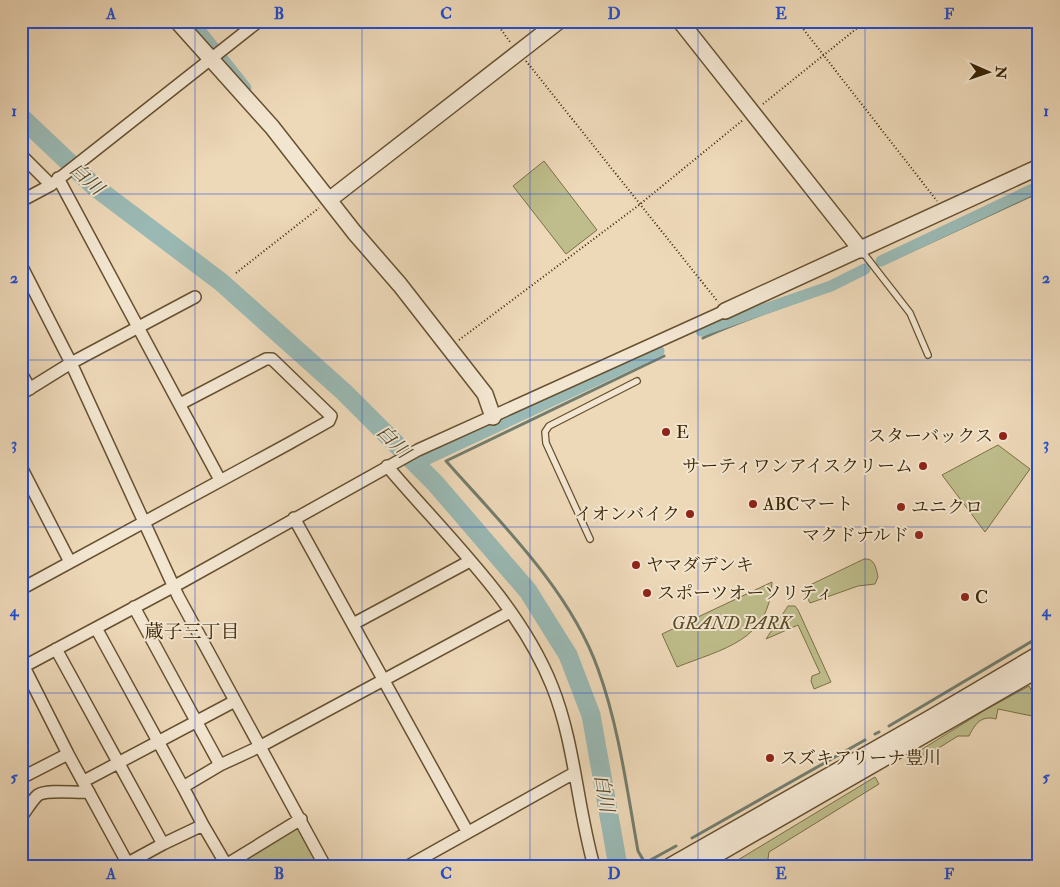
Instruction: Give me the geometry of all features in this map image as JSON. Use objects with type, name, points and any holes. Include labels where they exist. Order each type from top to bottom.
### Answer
[{"type":"street","points":[[177,21],[216,54],[272,126],[332,198],[485,394],[494,417]]},
{"type":"street","points":[[21,201],[55,181],[259,21]]},
{"type":"street","points":[[332,198],[559,21]]},
{"type":"street","points":[[680,21],[861,250]]},
{"type":"street","points":[[21,155],[55,181],[180,404],[220,480]]},
{"type":"street","points":[[203,825],[163,844],[128,864],[22,665],[56,650],[418,450],[725,312],[1039,167]]},
{"type":"street","points":[[21,266],[71,363],[170,574],[173,586],[325,866]]},
{"type":"street","points":[[21,373],[26,392],[71,363],[195,297]]},
{"type":"street","points":[[21,589],[329,420],[331,416],[272,360],[266,359],[180,404]]},
{"type":"street","points":[[391,464],[510,612],[535,648],[552,686],[566,728],[586,837],[594,866]]},
{"type":"street","points":[[21,467],[70,562]]},
{"type":"street","points":[[294,518],[468,831]]},
{"type":"street","points":[[353,624],[470,561]]},
{"type":"street","points":[[134,607],[220,765]]},
{"type":"street","points":[[182,787],[220,765],[259,747],[510,612]]},
{"type":"street","points":[[96,628],[226,865],[301,819]]},
{"type":"street","points":[[56,650],[163,844]]},
{"type":"street","points":[[670,866],[1039,654]]},
{"type":"street","points":[[697,866],[1039,669]]},
{"type":"street","points":[[84,781],[235,701]]},
{"type":"street","points":[[763,813],[805,780],[872,740]]},
{"type":"street","points":[[21,778],[68,754]]},
{"type":"street","points":[[408,866],[574,772]]},
{"type":"street","points":[[21,817],[38,795],[53,791],[70,794],[89,792]]},
{"type":"lane","points":[[861,250],[910,313],[928,355]]},
{"type":"lane","points":[[590,539],[546,443],[545,432],[549,426],[637,381]]},
{"type":"path","points":[[495,21],[725,312]]},
{"type":"path","points":[[797,21],[942,206]]},
{"type":"path","points":[[449,348],[639,204],[866,21]]},
{"type":"path","points":[[236,273],[332,198]]},
{"type":"green space","points":[[544,161],[597,230],[566,254],[513,186]]},
{"type":"green space","points":[[998,445],[1030,469],[985,532],[942,475]]},
{"type":"green space","points":[[864,559],[871,560],[877,570],[878,577],[875,584],[858,586],[810,603],[805,593],[810,585]]},
{"type":"green space","name":"GRAND PARK","points":[[772,582],[769,602],[763,618],[753,630],[741,640],[726,648],[677,667],[662,634]]},
{"type":"green space","points":[[788,606],[795,606],[798,610],[831,682],[814,689],[811,681],[812,676],[820,673],[798,625],[766,639]]},
{"type":"green space","points":[[1029,686],[1035,697],[1039,695],[1039,709],[1032,716],[998,709],[996,719],[982,719],[969,736],[958,736],[921,759],[916,753],[985,710]]},
{"type":"green space","points":[[875,777],[879,784],[769,852],[767,866],[728,866]]},
{"type":"green space","points":[[298,828],[318,866],[232,865]]},
{"type":"waterway","points":[[193,21],[246,88]]},
{"type":"waterway","name":"白川","points":[[21,117],[95,187],[221,282],[344,392],[435,483],[528,591],[568,655],[591,715],[618,866]]},
{"type":"waterway","points":[[881,261],[1039,186]]},
{"type":"waterway","points":[[883,264],[1039,192]]},
{"type":"waterway","points":[[701,331],[831,286],[865,269]]},
{"type":"waterway","points":[[703,338],[847,282],[867,272]]},
{"type":"waterway","points":[[417,464],[659,351]]},
{"type":"waterway","points":[[664,356],[446,461],[532,558],[570,612],[586,640],[598,669],[612,713],[638,851],[645,863],[676,846]]},
{"type":"waterway","points":[[889,726],[1039,637]]},
{"type":"waterway","points":[[875,734],[879,732]]},
{"type":"waterway","points":[[692,838],[865,740]]},
{"type":"place","name":"E","points":[[666,432]]},
{"type":"place","name":"スターバックス","points":[[1003,436]]},
{"type":"place","name":"サーティワンアイスクリーム","points":[[923,466]]},
{"type":"place","name":"ABCマート","points":[[753,504]]},
{"type":"place","name":"ユニクロ","points":[[901,507]]},
{"type":"place","name":"イオンバイク","points":[[690,514]]},
{"type":"place","name":"マクドナルド","points":[[919,535]]},
{"type":"place","name":"ヤマダデンキ","points":[[636,565]]},
{"type":"place","name":"スポーツオーソリティ","points":[[647,593]]},
{"type":"place","name":"C","points":[[965,597]]},
{"type":"place","name":"スズキアリーナ豊川","points":[[770,758]]},
{"type":"district","name":"蔵子三丁目","points":[[192,631]]}]
